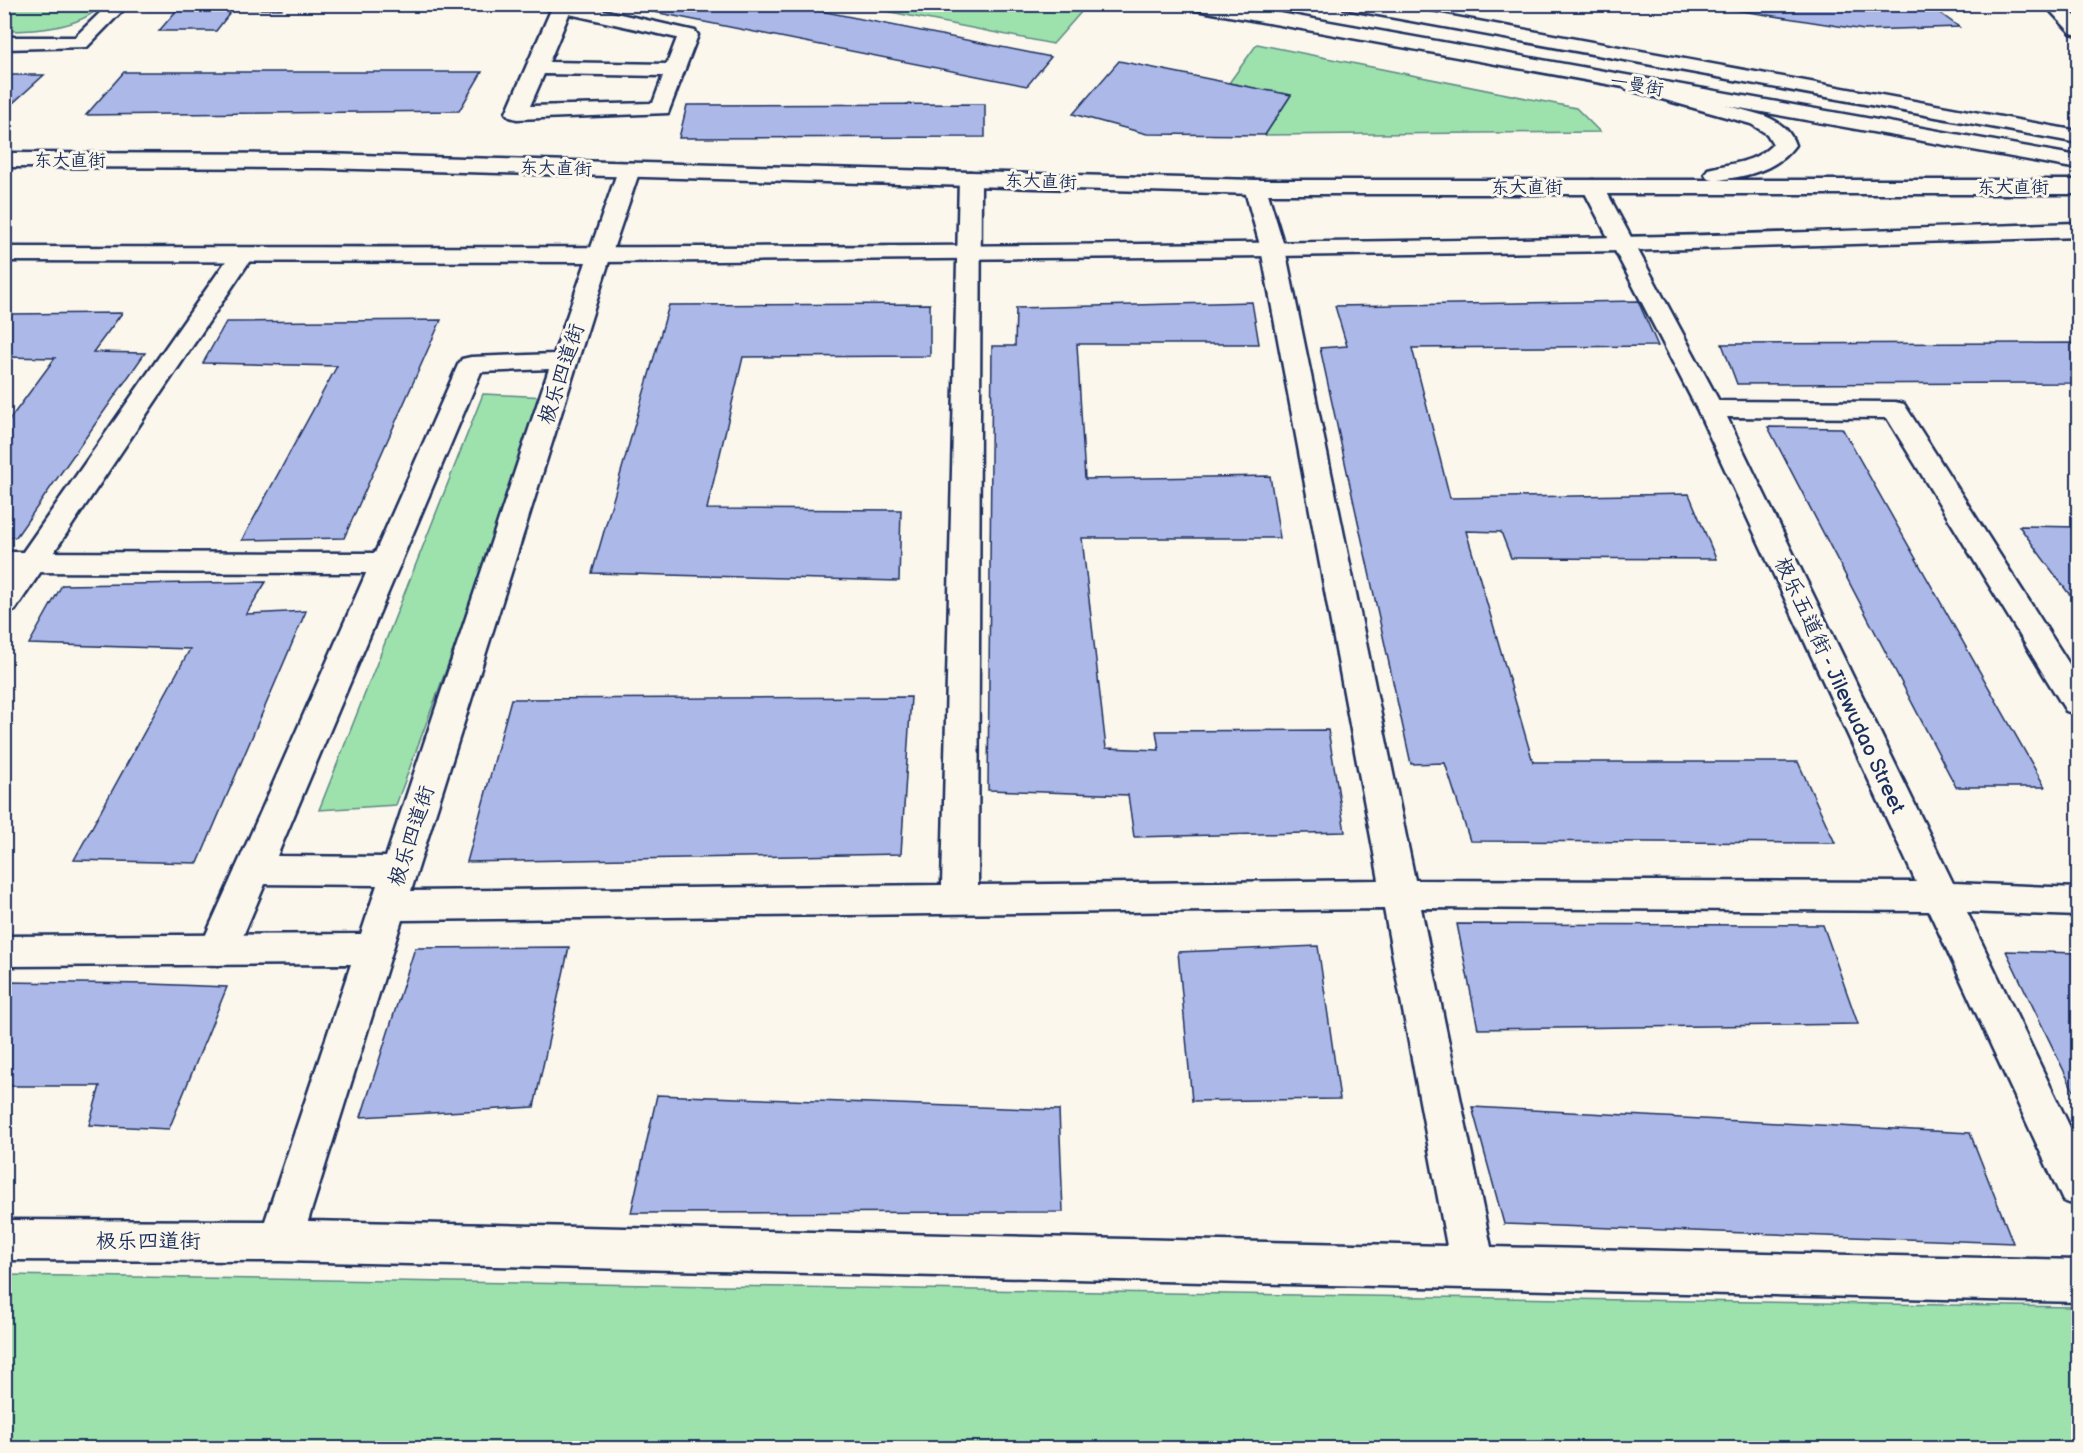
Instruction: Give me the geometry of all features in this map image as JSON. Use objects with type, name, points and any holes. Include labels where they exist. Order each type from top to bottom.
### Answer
[{"type":"street","points":[[4,43],[80,43],[120,4]]},
{"type":"street","name":"一曼街","points":[[1196,4],[1633,85],[2079,163]]},
{"type":"street","name":"一曼街","points":[[1351,4],[2079,137]]},
{"type":"street","points":[[2053,4],[2079,29]]},
{"type":"street","points":[[556,6],[688,35],[661,110],[517,113],[536,69],[556,6]]},
{"type":"street","points":[[536,69],[675,70]]},
{"type":"street","points":[[1593,187],[1738,171],[1766,161],[1784,145],[1774,127],[1758,120],[1633,85]]},
{"type":"street","points":[[1919,108],[2079,121]]},
{"type":"street","name":"东大直街","points":[[4,160],[322,161],[1255,187],[2079,187]]},
{"type":"street","name":"极乐四道街","points":[[4,1240],[280,1241],[599,255],[629,170]]},
{"type":"street","points":[[960,899],[970,179]]},
{"type":"street","points":[[1255,187],[1273,249],[1473,1268]]},
{"type":"street","name":"极乐五道街 - Jilewudao Street","points":[[1593,187],[1710,408],[2079,1187]]},
{"type":"street","points":[[4,254],[599,255],[1273,249],[1623,244],[2079,230]]},
{"type":"street","points":[[4,603],[18,562],[241,256]]},
{"type":"street","points":[[218,950],[471,365],[565,361]]},
{"type":"street","points":[[1710,408],[1895,410],[2079,703]]},
{"type":"street","points":[[18,562],[386,563]]},
{"type":"street","points":[[253,870],[400,871]]},
{"type":"street","points":[[388,906],[1399,894],[1941,897],[2079,902]]},
{"type":"street","points":[[4,951],[374,949]]},
{"type":"street","points":[[280,1241],[2079,1281]]},
{"type":"green space","points":[[5,4],[102,5],[92,13],[69,24],[43,29],[5,31]]},
{"type":"green space","points":[[855,5],[1049,5],[1082,11],[1053,44]]},
{"type":"green space","points":[[1257,44],[1576,108],[1600,132],[1265,135],[1291,95],[1229,83]]},
{"type":"green space","points":[[483,394],[547,397],[396,805],[319,810]]},
{"type":"green space","points":[[5,1275],[2078,1307],[2078,1448],[5,1448]]},
{"type":"building","points":[[151,4],[285,4],[282,9],[233,9],[216,31],[159,31],[177,10],[147,10]]},
{"type":"building","points":[[614,4],[786,4],[1051,57],[1027,86]]},
{"type":"building","points":[[1696,4],[1971,4],[1973,7],[1933,8],[1959,27],[1864,30]]},
{"type":"building","points":[[1119,61],[1291,95],[1265,135],[1147,134],[1073,114]]},
{"type":"building","points":[[124,72],[482,72],[459,111],[86,115]]},
{"type":"building","points":[[4,75],[44,75],[4,111]]},
{"type":"building","points":[[985,104],[985,137],[679,138],[687,105]]},
{"type":"building","points":[[1638,301],[1658,346],[1412,348],[1450,498],[1689,494],[1716,559],[1511,558],[1501,532],[1466,531],[1533,762],[1798,762],[1835,843],[1470,841],[1445,763],[1411,764],[1320,348],[1347,346],[1335,306]]},
{"type":"building","points":[[1252,302],[1259,344],[1077,344],[1085,479],[1270,476],[1280,538],[1082,538],[1106,748],[1159,750],[1156,731],[1328,730],[1345,832],[1134,837],[1128,795],[988,790],[992,346],[1015,346],[1016,308]]},
{"type":"building","points":[[930,304],[930,356],[743,357],[707,509],[901,510],[899,581],[592,573],[669,305]]},
{"type":"building","points":[[122,313],[93,352],[145,353],[16,537],[4,538],[4,427],[55,358],[4,357],[4,314]]},
{"type":"building","points":[[441,320],[344,538],[242,540],[337,366],[203,363],[226,322]]},
{"type":"building","points":[[2078,343],[2078,383],[1737,384],[1722,344]]},
{"type":"building","points":[[1768,427],[1842,428],[2045,787],[1956,787]]},
{"type":"building","points":[[2019,526],[2078,527],[2078,594],[2069,594]]},
{"type":"building","points":[[266,582],[246,614],[306,611],[198,863],[74,860],[190,649],[29,644],[62,585]]},
{"type":"building","points":[[911,697],[901,854],[467,862],[511,699]]},
{"type":"building","points":[[1457,924],[1823,925],[1858,1024],[1478,1029]]},
{"type":"building","points":[[1318,946],[1340,1099],[1192,1101],[1178,952]]},
{"type":"building","points":[[569,947],[534,1107],[361,1117],[415,948]]},
{"type":"building","points":[[2006,951],[2078,953],[2078,1100]]},
{"type":"building","points":[[4,982],[227,987],[169,1129],[89,1125],[100,1086],[4,1086]]},
{"type":"building","points":[[657,1095],[1059,1110],[1063,1212],[631,1213]]},
{"type":"building","points":[[1472,1107],[1970,1133],[2013,1243],[1504,1224]]}]
